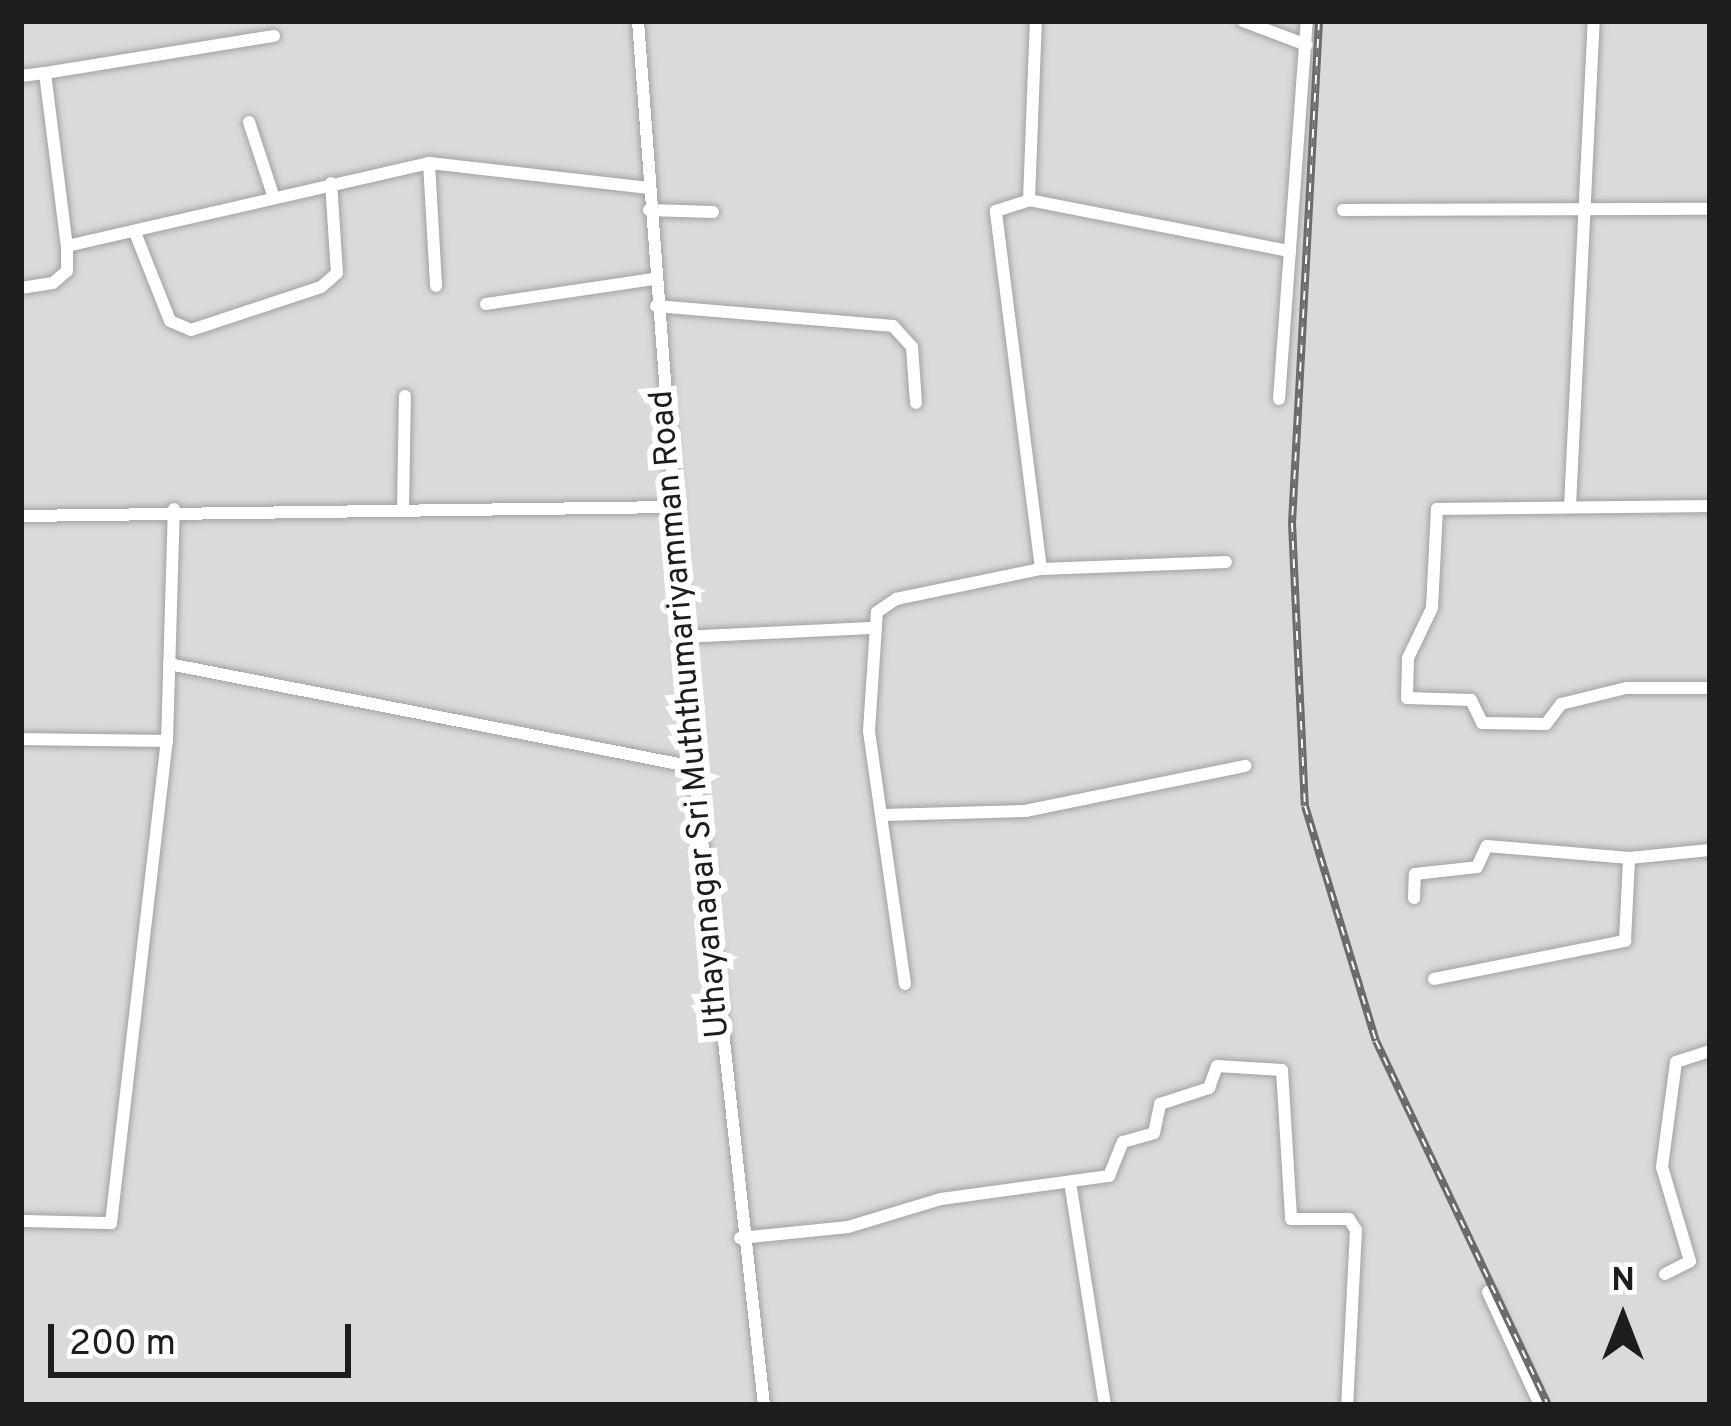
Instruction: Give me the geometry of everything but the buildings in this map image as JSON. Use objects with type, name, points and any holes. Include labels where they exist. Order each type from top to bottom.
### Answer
[{"type":"street","name":"Uthayanagar Sri Muththumariyamman Road","points":[[638,21],[682,637],[740,1238],[764,1405]]},
{"type":"street","points":[[1029,200],[1036,21]]},
{"type":"street","points":[[1243,21],[1306,45]]},
{"type":"street","points":[[1279,398],[1306,21]]},
{"type":"street","points":[[1570,506],[1589,212],[1594,21]]},
{"type":"street","points":[[21,76],[274,36]]},
{"type":"street","points":[[21,288],[53,284],[67,271],[45,73]]},
{"type":"street","points":[[250,122],[274,198]]},
{"type":"street","points":[[429,163],[436,286]]},
{"type":"street","points":[[67,246],[136,235],[331,183],[429,163],[648,188]]},
{"type":"street","points":[[136,235],[170,321],[191,330],[321,287],[337,273],[331,183]]},
{"type":"street","points":[[1041,569],[994,223],[1004,204],[1029,200],[1290,251]]},
{"type":"street","points":[[1343,210],[1710,209]]},
{"type":"street","points":[[650,210],[712,212]]},
{"type":"street","points":[[486,304],[654,279]]},
{"type":"street","points":[[656,306],[893,326],[912,347],[916,403]]},
{"type":"street","points":[[403,508],[405,396]]},
{"type":"street","points":[[1710,506],[1437,509],[1432,608],[1408,658],[1407,698],[1471,700],[1482,723],[1546,724],[1561,704],[1626,688],[1710,688]]},
{"type":"street","points":[[21,516],[174,509],[671,507]]},
{"type":"street","points":[[21,1221],[111,1223],[167,741],[174,509]]},
{"type":"street","points":[[905,984],[869,731],[870,628],[896,599],[1041,569],[1226,562]]},
{"type":"street","points":[[682,637],[870,628]]},
{"type":"street","points":[[170,664],[694,767]]},
{"type":"street","points":[[21,739],[167,741]]},
{"type":"street","points":[[883,815],[1024,811],[1245,766]]},
{"type":"street","points":[[1414,898],[1414,874],[1477,867],[1487,846],[1629,857],[1710,850]]},
{"type":"street","points":[[1434,979],[1625,941],[1629,857]]},
{"type":"street","points":[[1665,1274],[1690,1261],[1662,1167],[1676,1062],[1710,1051]]},
{"type":"street","points":[[740,1238],[848,1227],[941,1199],[1116,1171],[1123,1142],[1154,1133],[1160,1104],[1209,1088],[1217,1066],[1282,1070],[1291,1219],[1331,1216],[1349,1220],[1356,1230],[1347,1405]]},
{"type":"street","points":[[1070,1182],[1105,1405]]},
{"type":"street","points":[[1488,1292],[1540,1405]]},
{"type":"shaded area","points":[[21,21],[1710,21],[1710,1405],[21,1405]]},
{"type":"railway","points":[[1319,21],[1292,523],[1305,806],[1376,1041],[1548,1405]]}]
